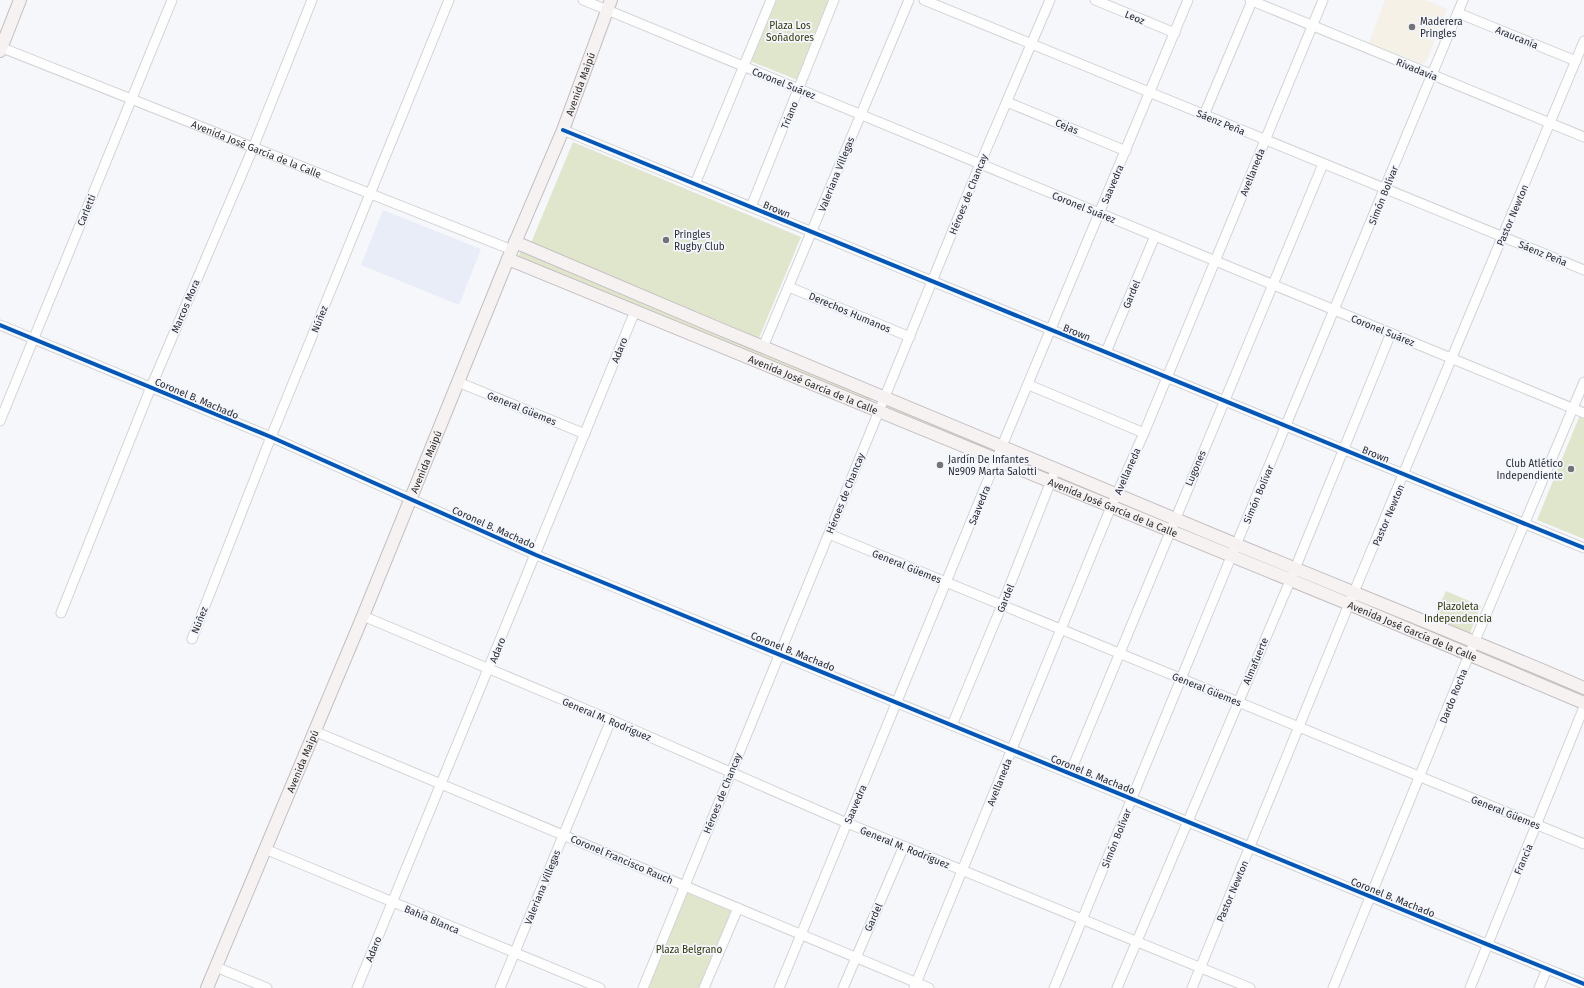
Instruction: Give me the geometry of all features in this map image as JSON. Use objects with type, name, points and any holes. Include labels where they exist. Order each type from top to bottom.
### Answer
[{"type":"main road","points":[[0,49],[20,0]]},
{"type":"main road","name":"Avenida Maipú","points":[[207,988],[363,616],[511,250],[563,130],[609,5]]},
{"type":"main road","name":"Avenida José García de la Calle","points":[[511,250],[635,311],[1169,532],[1349,604],[1584,703]]},
{"type":"main road","name":"Avenida José García de la Calle","points":[[511,250],[763,347],[1294,569],[1475,641],[1584,688]]},
{"type":"street","name":"Carletti","points":[[0,421],[172,0]]},
{"type":"street","name":"Marcos Mora","points":[[61,613],[151,387],[253,148],[312,0]]},
{"type":"street","name":"Núñez","points":[[192,639],[271,437],[449,0]]},
{"type":"street","name":"Coronel Suárez","points":[[583,0],[609,5],[744,66],[1584,413]]},
{"type":"street","points":[[695,184],[771,0]]},
{"type":"street","name":"Triano","points":[[751,207],[834,0]]},
{"type":"street","name":"Valeriana Villegas","points":[[763,347],[813,232],[860,114],[909,0]]},
{"type":"street","name":"Sáenz Peña","points":[[924,0],[1584,270]]},
{"type":"street","name":"Héroes de Chancay","points":[[643,988],[878,411],[910,337],[980,164],[1050,0]]},
{"type":"street","name":"Leoz","points":[[1095,0],[1175,33]]},
{"type":"street","name":"Saavedra","points":[[779,988],[947,583],[1002,446],[1029,386],[1188,0]]},
{"type":"street","name":"Avellaneda","points":[[915,986],[1111,508],[1144,433],[1323,0]]},
{"type":"street","name":"Simón Bolívar","points":[[1054,988],[1182,679],[1236,544],[1287,426],[1463,0]]},
{"type":"street","points":[[1204,115],[1251,1]]},
{"type":"street","name":"Rivadavia","points":[[1251,1],[1584,137]]},
{"type":"street","name":"Araucanía","points":[[1458,13],[1576,62]]},
{"type":"street","name":"Pastor Newton","points":[[1192,988],[1349,604],[1584,41]]},
{"type":"street","name":"Avenida José García de la Calle","points":[[0,49],[131,99],[511,250]]},
{"type":"street","name":"Cejas","points":[[1007,102],[1126,151]]},
{"type":"street","name":"Brown","points":[[563,130],[1584,548]]},
{"type":"street","name":"Lugones","points":[[1070,773],[1174,519],[1323,164]]},
{"type":"street","name":"Gardel","points":[[1106,352],[1156,236]]},
{"type":"street","name":"Derechos Humanos","points":[[789,287],[910,337]]},
{"type":"street","name":"Adaro","points":[[357,988],[635,311]]},
{"type":"street","name":"Coronel B. Machado","points":[[0,325],[271,437],[411,498],[536,555],[1584,984]]},
{"type":"street","name":"Almafuerte","points":[[1117,988],[1290,580],[1391,333]]},
{"type":"street","name":"General Güemes","points":[[458,382],[585,434]]},
{"type":"street","name":"Dardo Rocha","points":[[1333,988],[1469,655],[1584,382]]},
{"type":"street","points":[[1029,386],[1144,433]]},
{"type":"street","name":"Gardel","points":[[952,725],[1056,469]]},
{"type":"street","name":"General Güemes","points":[[829,534],[1584,844]]},
{"type":"street","name":"General M. Rodríguez","points":[[363,616],[611,720],[847,823],[1250,988]]},
{"type":"street","name":"Francia","points":[[1470,988],[1538,825],[1584,707]]},
{"type":"street","name":"Valeriana Villegas","points":[[500,988],[611,720]]},
{"type":"street","name":"Coronel Francisco Rauch","points":[[314,731],[802,934],[855,957],[915,986],[929,988]]},
{"type":"street","name":"Gardel","points":[[842,988],[904,846]]},
{"type":"street","name":"Bahía Blanca","points":[[265,849],[514,954],[600,988]]},
{"type":"street","points":[[704,988],[738,908]]},
{"type":"street","points":[[216,967],[267,988]]},
{"type":"street","points":[[1539,988],[1547,969]]},
{"type":"shaded area","points":[[1385,0],[1425,0],[1447,9],[1427,60],[1423,64],[1369,43]]},
{"type":"shaded area","points":[[383,210],[481,249],[459,305],[361,265]]},
{"type":"green space","name":"Plaza Los Soñadores","points":[[775,0],[829,0],[797,80],[750,61]]},
{"type":"green space","name":"Pringles Rugby Club","points":[[573,142],[801,237],[759,338],[531,243]]},
{"type":"green space","points":[[521,250],[872,397],[870,403],[518,257]]},
{"type":"green space","points":[[887,403],[990,445],[987,451],[884,409]]},
{"type":"green space","name":"Club Atlético Independiente","points":[[1580,415],[1584,417],[1584,539],[1537,520]]},
{"type":"green space","name":"Plazoleta Independencia","points":[[1446,591],[1481,606],[1470,633],[1434,618]]},
{"type":"green space","points":[[1359,598],[1464,642],[1461,648],[1356,604]]},
{"type":"green space","points":[[1477,647],[1582,691],[1579,697],[1475,653]]},
{"type":"green space","name":"Plaza Belgrano","points":[[686,892],[731,911],[699,988],[647,988]]},
{"type":"cycle path","points":[[563,130],[1584,548]]},
{"type":"cycle path","points":[[0,325],[271,437],[536,555],[1584,984]]},
{"type":"place","name":"Maderera Pringles","points":[[1412,27]]},
{"type":"place","name":"Pringles Rugby Club","points":[[666,240]]},
{"type":"place","name":"Jardín De Infantes Nº909 Marta Salotti","points":[[940,465]]},
{"type":"place","name":"Club Atlético Independiente","points":[[1571,469]]}]
